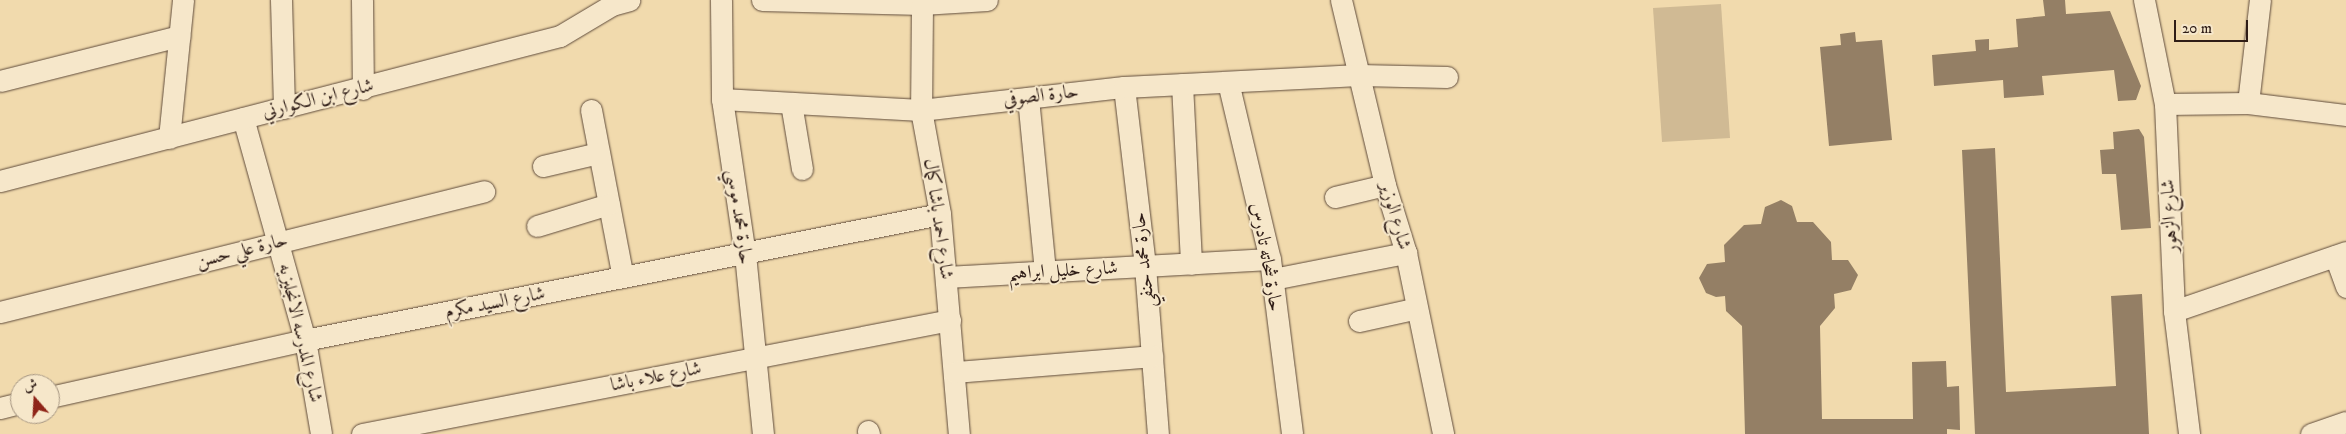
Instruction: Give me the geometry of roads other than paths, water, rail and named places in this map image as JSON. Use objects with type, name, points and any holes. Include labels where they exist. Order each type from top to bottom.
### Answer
[{"type":"street","points":[[169,138],[183,0]]},
{"type":"street","points":[[281,0],[284,108]]},
{"type":"street","points":[[362,0],[364,89]]},
{"type":"street","name":"حارة محمد موسي","points":[[721,0],[722,100],[758,357],[763,434]]},
{"type":"street","points":[[762,0],[922,4],[987,0]]},
{"type":"street","name":"شارع الوزير","points":[[1341,0],[1385,185],[1406,254],[1439,433]]},
{"type":"street","name":"شارع الزهور","points":[[2144,0],[2165,104],[2174,311],[2189,434]]},
{"type":"street","points":[[2248,103],[2260,0]]},
{"type":"street","name":"شارع ابن الكوارني","points":[[0,181],[243,118],[364,89],[560,36],[617,2]]},
{"type":"street","name":"شارع احمد باشا كمال","points":[[922,4],[921,110],[940,214],[959,434]]},
{"type":"street","points":[[0,81],[179,36]]},
{"type":"street","name":"حارة الصوفي","points":[[722,100],[921,110],[1124,87],[1359,75],[1447,77]]},
{"type":"street","name":"حارة شحاته تادرس","points":[[1228,82],[1272,269],[1292,434]]},
{"type":"street","points":[[1182,84],[1191,264]]},
{"type":"street","name":"حارة محمد حنفي","points":[[1124,87],[1145,266],[1158,434]]},
{"type":"street","points":[[1028,98],[1045,272]]},
{"type":"street","points":[[792,103],[802,169]]},
{"type":"street","points":[[2165,104],[2248,103],[2346,115]]},
{"type":"street","points":[[590,110],[623,278]]},
{"type":"street","name":"شارع المدرسه الانجليزيه","points":[[243,118],[305,340],[321,434]]},
{"type":"street","points":[[543,166],[598,153]]},
{"type":"street","points":[[1335,197],[1385,185]]},
{"type":"street","name":"حارة علي حسن","points":[[0,312],[484,191]]},
{"type":"street","points":[[538,226],[609,204]]},
{"type":"street","name":"شارع السيد مكرم","points":[[60,394],[305,340],[940,214]]},
{"type":"street","name":"شارع خليل ابراهيم","points":[[946,277],[1191,264],[1272,269],[1406,254]]},
{"type":"street","points":[[2174,311],[2340,254],[2346,288]]},
{"type":"street","points":[[1359,321],[1417,308]]},
{"type":"street","name":"شارع علاء باشا","points":[[362,434],[950,320]]},
{"type":"street","points":[[955,372],[1152,356]]},
{"type":"street","points":[[2312,434],[2346,422]]}]
